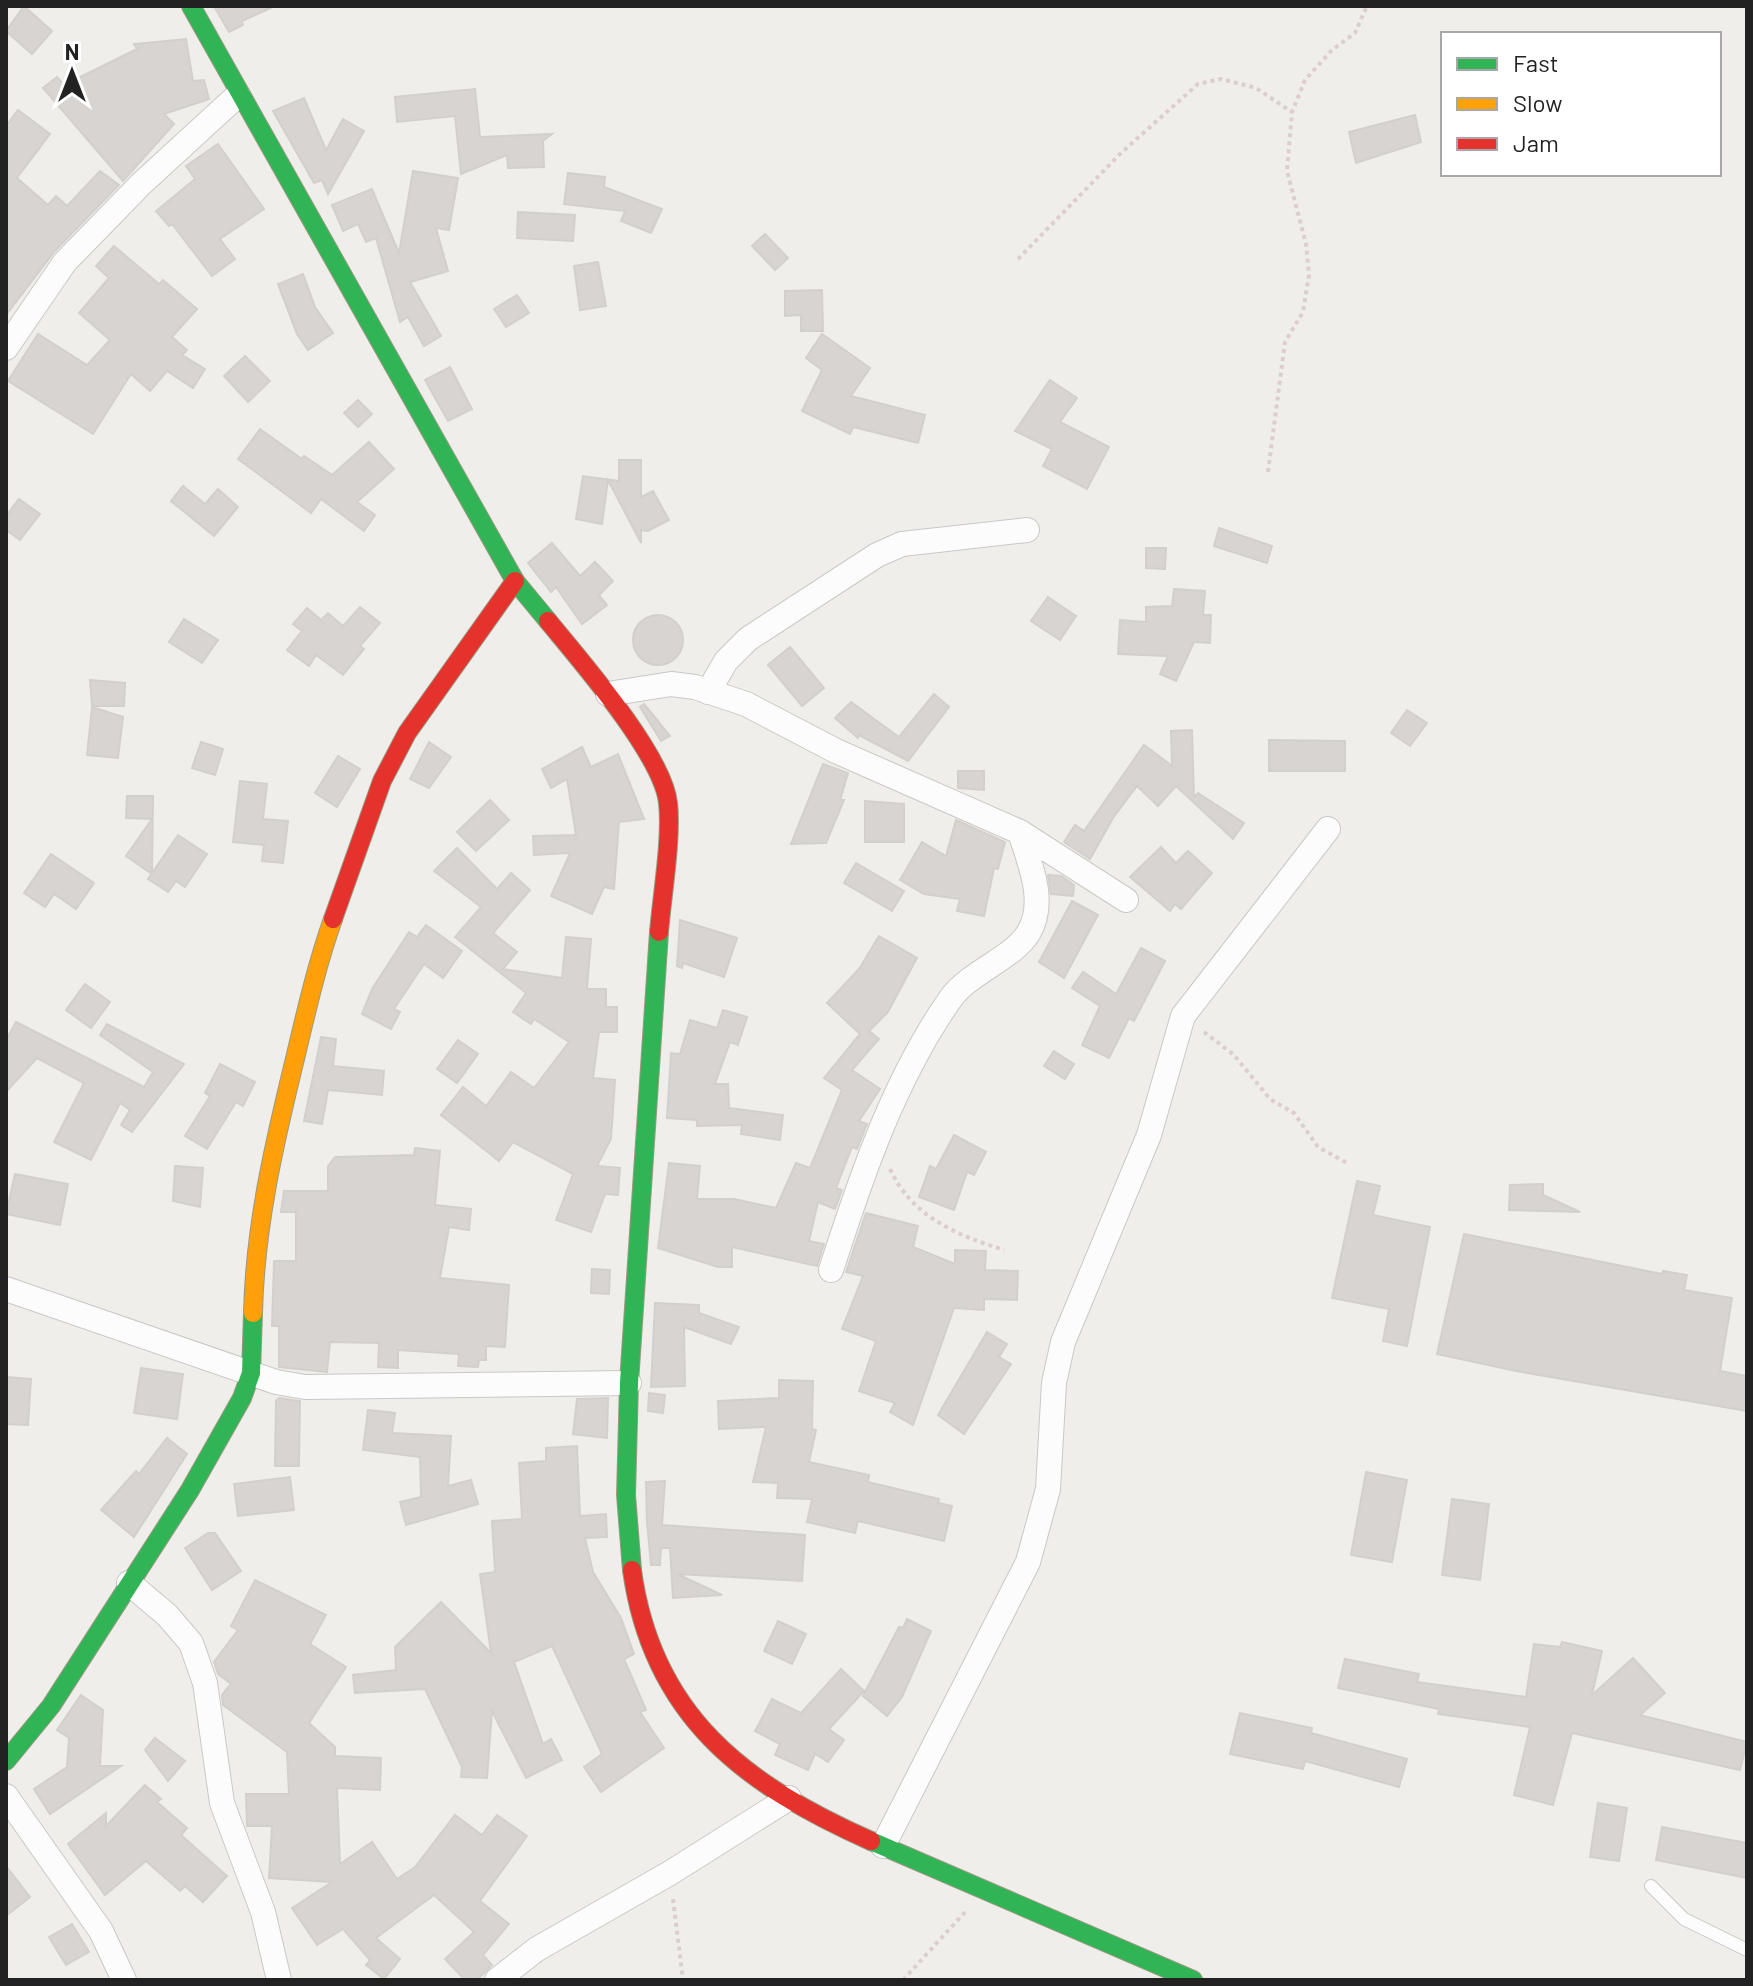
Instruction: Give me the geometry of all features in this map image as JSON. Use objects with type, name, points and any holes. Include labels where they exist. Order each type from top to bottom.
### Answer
[{"type":"street","points":[[191,6],[238,95],[515,581],[608,694],[659,775],[668,803],[629,1383],[626,1476],[629,1558],[650,1641],[677,1693],[710,1741],[742,1769],[789,1798],[883,1846],[1193,1980]]},
{"type":"street","points":[[6,348],[65,262],[141,184],[238,95]]},
{"type":"street","points":[[708,692],[726,661],[748,639],[877,555],[902,544],[1027,530]]},
{"type":"street","points":[[12,1746],[51,1706],[233,1418],[251,1373],[254,1258],[267,1173],[320,955],[382,781],[407,733],[447,672],[515,581]]},
{"type":"street","points":[[608,694],[671,684],[746,704],[836,751],[1020,832],[1126,900]]},
{"type":"street","points":[[883,1846],[1028,1562],[1048,1489],[1054,1383],[1063,1342],[1149,1135],[1183,1016],[1328,829]]},
{"type":"street","points":[[831,1270],[877,1142],[912,1059],[953,996],[980,969],[1029,933],[1036,912],[1037,891],[1020,832]]},
{"type":"street","points":[[6,1289],[251,1373],[305,1387],[629,1383]]},
{"type":"street","points":[[129,1583],[167,1615],[191,1643],[205,1683],[222,1803],[263,1912],[279,1980]]},
{"type":"street","points":[[6,1796],[101,1931],[124,1980]]},
{"type":"street","points":[[497,1980],[537,1949],[670,1873],[789,1798]]},
{"type":"lane","points":[[1651,1886],[1684,1919],[1747,1950]]},
{"type":"path","points":[[1268,472],[1285,342],[1303,312],[1309,275],[1306,244],[1287,171],[1292,112],[1305,80],[1332,50],[1355,33],[1367,6]]},
{"type":"path","points":[[1018,259],[1121,153],[1198,84],[1221,79],[1256,88],[1292,112]]},
{"type":"path","points":[[1183,1016],[1234,1055],[1270,1099],[1294,1113],[1318,1147],[1349,1164]]},
{"type":"path","points":[[877,1142],[897,1184],[925,1214],[957,1236],[1004,1250]]},
{"type":"path","points":[[670,1873],[683,1980]]},
{"type":"path","points":[[903,1980],[986,1890]]},
{"type":"building","points":[[24,6],[52,31],[32,54],[6,31]]},
{"type":"building","points":[[214,6],[275,6],[242,21],[243,25],[229,32]]},
{"type":"building","points":[[186,39],[193,81],[204,80],[209,99],[164,114],[174,124],[123,181],[43,88],[57,77],[64,85],[137,49],[134,44]]},
{"type":"building","points":[[475,89],[480,137],[552,134],[543,141],[544,167],[508,168],[507,155],[461,174],[455,116],[397,122],[395,97]]},
{"type":"building","points":[[304,98],[326,150],[343,119],[364,131],[328,194],[322,180],[314,183],[273,111]]},
{"type":"building","points":[[18,110],[50,134],[17,178],[48,205],[56,196],[67,206],[100,171],[119,185],[54,252],[6,315],[6,126]]},
{"type":"building","points":[[1415,115],[1421,142],[1356,163],[1349,132]]},
{"type":"building","points":[[218,144],[264,209],[220,239],[235,259],[212,276],[172,224],[169,226],[156,211],[195,179],[186,166]]},
{"type":"building","points":[[413,171],[458,178],[449,230],[436,228],[448,271],[410,282],[441,336],[424,346],[408,317],[400,322],[376,238],[366,242],[358,224],[343,231],[332,205],[372,189],[399,253]]},
{"type":"building","points":[[568,173],[605,177],[604,187],[662,209],[651,233],[621,221],[625,211],[564,204]]},
{"type":"building","points":[[518,212],[575,215],[573,241],[517,238]]},
{"type":"building","points":[[765,234],[788,258],[775,270],[752,246]]},
{"type":"building","points":[[114,246],[159,284],[163,280],[197,309],[172,337],[187,350],[182,355],[205,369],[193,388],[167,371],[150,391],[131,374],[93,434],[8,381],[38,334],[87,365],[110,340],[79,313],[109,278],[96,266]]},
{"type":"building","points":[[598,262],[606,306],[580,310],[574,266]]},
{"type":"building","points":[[303,274],[315,307],[333,333],[308,350],[297,334],[278,284]]},
{"type":"building","points":[[822,290],[823,331],[801,331],[801,315],[785,316],[785,291]]},
{"type":"building","points":[[517,295],[529,313],[506,327],[494,309]]},
{"type":"building","points":[[822,334],[870,368],[851,396],[925,415],[918,443],[853,427],[850,434],[802,411],[822,370],[806,358]]},
{"type":"building","points":[[245,356],[270,381],[248,402],[224,376]]},
{"type":"building","points":[[450,367],[472,409],[448,421],[425,380]]},
{"type":"building","points":[[1050,380],[1077,398],[1060,422],[1109,447],[1087,489],[1043,466],[1052,449],[1015,431]]},
{"type":"building","points":[[358,400],[372,414],[358,427],[344,413]]},
{"type":"building","points":[[260,429],[302,459],[304,456],[332,475],[369,442],[394,469],[357,502],[375,515],[364,531],[321,499],[311,513],[238,459]]},
{"type":"building","points":[[619,460],[641,460],[641,497],[653,491],[669,520],[648,531],[641,530],[641,543],[608,480],[602,524],[576,519],[583,476],[619,481]]},
{"type":"building","points":[[183,486],[205,504],[218,489],[238,507],[214,536],[171,501]]},
{"type":"building","points":[[19,499],[40,514],[20,540],[6,530],[6,516]]},
{"type":"building","points":[[1219,528],[1272,546],[1267,563],[1214,546]]},
{"type":"building","points":[[552,543],[580,576],[595,562],[613,581],[599,595],[607,605],[582,624],[556,587],[551,592],[528,563]]},
{"type":"building","points":[[1146,548],[1166,548],[1165,569],[1146,568]]},
{"type":"building","points":[[1174,589],[1205,591],[1203,615],[1211,615],[1210,643],[1194,642],[1176,681],[1160,674],[1168,656],[1118,654],[1120,620],[1146,622],[1146,607],[1172,606]]},
{"type":"building","points":[[1048,597],[1076,616],[1060,640],[1031,621]]},
{"type":"building","points":[[360,607],[380,623],[360,646],[364,649],[343,675],[316,655],[309,666],[287,650],[302,631],[293,624],[307,608],[321,620],[328,613],[343,626]]},
{"type":"building","points":[[658,615],[676,622],[683,640],[676,658],[658,665],[640,658],[633,640],[640,622]]},
{"type":"building","points":[[184,619],[218,640],[202,663],[169,642]]},
{"type":"building","points":[[790,647],[824,688],[802,706],[768,665]]},
{"type":"building","points":[[90,680],[125,683],[124,706],[92,706]]},
{"type":"building","points":[[934,694],[949,707],[908,761],[859,735],[858,738],[835,718],[851,702],[899,737]]},
{"type":"building","points":[[644,704],[670,736],[661,741],[640,707]]},
{"type":"building","points":[[92,707],[123,717],[118,758],[87,755]]},
{"type":"building","points":[[1407,710],[1427,723],[1410,746],[1391,733]]},
{"type":"building","points":[[1192,730],[1194,797],[1198,793],[1244,823],[1233,839],[1176,786],[1158,806],[1137,786],[1113,818],[1090,859],[1064,842],[1075,825],[1084,831],[1144,745],[1172,766],[1171,731]]},
{"type":"building","points":[[1269,740],[1345,741],[1345,771],[1269,771]]},
{"type":"building","points":[[201,742],[223,749],[215,775],[192,768]]},
{"type":"building","points":[[429,742],[451,757],[429,788],[410,779]]},
{"type":"building","points":[[582,747],[591,767],[618,754],[644,819],[619,822],[614,889],[604,887],[592,914],[551,896],[570,853],[534,855],[533,836],[576,835],[567,779],[551,788],[542,769]]},
{"type":"building","points":[[338,756],[360,769],[337,807],[315,793]]},
{"type":"building","points":[[823,764],[848,773],[840,800],[844,800],[826,843],[791,844]]},
{"type":"building","points":[[958,771],[984,771],[984,790],[958,788]]},
{"type":"building","points":[[240,781],[267,784],[263,819],[288,821],[283,863],[262,861],[264,845],[233,842]]},
{"type":"building","points":[[127,796],[153,796],[152,874],[126,856],[152,819],[126,818]]},
{"type":"building","points":[[490,800],[509,820],[476,851],[457,832]]},
{"type":"building","points":[[865,801],[904,804],[904,842],[865,842]]},
{"type":"building","points":[[956,820],[1005,842],[998,869],[994,868],[984,916],[957,911],[960,899],[924,894],[900,880],[922,842],[946,856]]},
{"type":"building","points":[[178,835],[207,854],[185,887],[176,881],[168,892],[148,879]]},
{"type":"building","points":[[1161,847],[1176,863],[1188,851],[1212,873],[1181,909],[1175,904],[1170,911],[1130,877]]},
{"type":"building","points":[[457,848],[497,889],[511,873],[530,890],[493,933],[517,952],[503,969],[562,978],[566,937],[591,939],[587,989],[606,989],[606,1007],[617,1007],[617,1032],[599,1032],[593,1078],[615,1080],[611,1139],[597,1166],[620,1168],[618,1195],[605,1194],[591,1232],[556,1220],[573,1174],[513,1142],[499,1161],[441,1115],[463,1087],[486,1106],[511,1072],[534,1088],[569,1042],[534,1019],[531,1024],[513,1012],[526,993],[455,937],[481,907],[434,871]]},
{"type":"building","points":[[51,854],[94,883],[76,909],[54,894],[45,907],[24,893]]},
{"type":"building","points":[[856,863],[904,891],[892,911],[844,883]]},
{"type":"building","points":[[1048,875],[1061,876],[1074,885],[1073,896],[1051,894]]},
{"type":"building","points":[[1072,901],[1098,915],[1064,978],[1039,962]]},
{"type":"building","points":[[680,920],[737,938],[724,977],[683,963],[682,968],[677,966]]},
{"type":"building","points":[[426,925],[462,951],[443,978],[424,964],[394,1009],[400,1012],[391,1029],[362,1014],[372,989],[409,932],[417,937]]},
{"type":"building","points":[[879,936],[917,958],[888,1012],[869,1031],[879,1039],[852,1070],[880,1089],[859,1121],[867,1124],[857,1149],[852,1147],[836,1188],[842,1190],[835,1209],[818,1202],[809,1241],[824,1244],[817,1266],[732,1247],[732,1267],[718,1267],[658,1248],[669,1163],[700,1166],[697,1199],[734,1199],[776,1208],[796,1163],[810,1168],[842,1090],[824,1078],[860,1034],[827,1003],[859,969]]},
{"type":"building","points":[[1141,948],[1165,961],[1134,1021],[1129,1018],[1109,1058],[1082,1045],[1100,1006],[1072,988],[1083,972],[1116,994]]},
{"type":"building","points":[[85,984],[110,1002],[91,1028],[66,1010]]},
{"type":"building","points":[[723,1010],[747,1017],[738,1045],[730,1042],[715,1084],[728,1084],[729,1108],[783,1115],[780,1140],[741,1134],[742,1125],[697,1126],[697,1120],[667,1118],[671,1053],[680,1054],[690,1020],[717,1028]]},
{"type":"building","points":[[16,1022],[144,1087],[153,1072],[100,1035],[107,1024],[184,1064],[132,1132],[121,1125],[130,1110],[120,1103],[91,1160],[54,1142],[84,1083],[37,1058],[6,1092],[6,1040]]},
{"type":"building","points":[[321,1037],[336,1039],[333,1066],[384,1071],[382,1095],[328,1090],[322,1124],[304,1121]]},
{"type":"building","points":[[458,1040],[478,1054],[457,1083],[437,1069]]},
{"type":"building","points":[[1054,1051],[1074,1064],[1065,1079],[1044,1066]]},
{"type":"building","points":[[220,1064],[255,1082],[243,1106],[236,1102],[207,1149],[185,1136],[210,1096],[205,1093]]},
{"type":"building","points":[[954,1135],[986,1152],[974,1175],[967,1172],[954,1210],[919,1197],[930,1166],[936,1169]]},
{"type":"building","points":[[415,1148],[440,1151],[435,1205],[471,1209],[469,1230],[449,1227],[440,1278],[509,1285],[505,1347],[486,1346],[486,1360],[479,1360],[478,1367],[458,1366],[459,1354],[398,1350],[398,1368],[378,1367],[379,1343],[330,1342],[327,1372],[279,1367],[279,1326],[272,1326],[274,1261],[296,1261],[296,1212],[281,1212],[284,1191],[328,1191],[328,1166],[335,1157],[414,1155]]},
{"type":"building","points":[[175,1166],[203,1168],[200,1207],[173,1201]]},
{"type":"building","points":[[15,1174],[68,1184],[60,1225],[6,1214]]},
{"type":"building","points":[[1357,1181],[1380,1186],[1373,1215],[1430,1227],[1407,1346],[1383,1341],[1389,1309],[1332,1298]]},
{"type":"building","points":[[1543,1184],[1543,1195],[1580,1212],[1509,1210],[1510,1185]]},
{"type":"building","points":[[866,1213],[918,1226],[913,1247],[955,1264],[955,1250],[986,1251],[985,1270],[1018,1271],[1017,1300],[984,1299],[984,1310],[954,1308],[913,1425],[890,1412],[895,1403],[859,1391],[876,1341],[842,1329],[863,1276],[846,1272]]},
{"type":"building","points":[[1464,1234],[1662,1274],[1663,1271],[1687,1275],[1684,1290],[1732,1298],[1720,1371],[1747,1376],[1747,1411],[1516,1371],[1437,1354]]},
{"type":"building","points":[[592,1269],[610,1270],[609,1294],[591,1293]]},
{"type":"building","points":[[655,1303],[699,1305],[699,1313],[739,1327],[731,1344],[684,1327],[685,1386],[651,1387]]},
{"type":"building","points":[[987,1332],[1007,1344],[999,1357],[1011,1364],[964,1434],[938,1415]]},
{"type":"building","points":[[141,1368],[183,1374],[177,1419],[134,1413]]},
{"type":"building","points":[[6,1377],[31,1379],[28,1425],[6,1424]]},
{"type":"building","points":[[779,1380],[813,1381],[812,1429],[816,1430],[809,1462],[869,1475],[868,1482],[939,1499],[938,1503],[952,1506],[944,1541],[858,1521],[855,1533],[807,1522],[812,1499],[777,1498],[778,1483],[753,1482],[766,1427],[719,1429],[718,1401],[779,1398]]},
{"type":"building","points":[[649,1393],[665,1395],[663,1413],[648,1411]]},
{"type":"building","points":[[279,1398],[300,1401],[299,1466],[275,1466],[276,1401]]},
{"type":"building","points":[[608,1398],[607,1438],[573,1434],[577,1399]]},
{"type":"building","points":[[368,1410],[395,1413],[392,1433],[451,1436],[448,1486],[471,1480],[478,1504],[406,1525],[400,1502],[421,1497],[420,1457],[363,1450]]},
{"type":"building","points":[[167,1438],[187,1454],[134,1537],[101,1510],[136,1471],[139,1474]]},
{"type":"building","points":[[577,1446],[580,1516],[606,1514],[607,1537],[585,1538],[593,1572],[621,1618],[634,1654],[624,1659],[646,1710],[640,1712],[664,1748],[601,1792],[584,1767],[602,1754],[552,1646],[514,1662],[543,1744],[551,1739],[562,1760],[526,1778],[492,1711],[487,1778],[461,1777],[462,1767],[425,1689],[355,1693],[353,1675],[396,1670],[395,1647],[441,1602],[491,1653],[480,1574],[495,1572],[492,1521],[522,1519],[519,1463],[546,1461],[546,1448]]},
{"type":"building","points":[[1366,1472],[1407,1480],[1392,1562],[1351,1555]]},
{"type":"building","points":[[290,1477],[294,1510],[238,1516],[234,1484]]},
{"type":"building","points":[[665,1481],[662,1525],[805,1535],[802,1581],[677,1574],[722,1595],[673,1598],[670,1548],[661,1548],[660,1565],[651,1565],[647,1522],[646,1482]]},
{"type":"building","points":[[1452,1499],[1489,1504],[1480,1580],[1442,1575]]},
{"type":"building","points":[[208,1533],[215,1533],[241,1571],[212,1590],[185,1548]]},
{"type":"building","points":[[255,1580],[326,1615],[310,1644],[346,1667],[309,1723],[335,1747],[335,1756],[381,1758],[380,1790],[337,1788],[340,1864],[372,1842],[397,1879],[415,1867],[455,1815],[482,1835],[497,1815],[527,1836],[480,1901],[509,1924],[483,1955],[492,1965],[477,1980],[465,1980],[445,1959],[474,1932],[434,1895],[376,1938],[400,1959],[384,1979],[366,1965],[370,1960],[343,1929],[317,1945],[292,1908],[332,1882],[269,1878],[272,1826],[247,1826],[246,1794],[289,1794],[287,1752],[223,1705],[222,1695],[231,1684],[218,1674],[214,1662],[238,1630],[231,1626]]},
{"type":"building","points":[[907,1619],[931,1631],[902,1697],[887,1716],[863,1696],[899,1627],[903,1628]]},
{"type":"building","points":[[778,1621],[806,1634],[792,1664],[764,1651]]},
{"type":"building","points":[[1562,1642],[1602,1651],[1592,1695],[1633,1658],[1665,1693],[1640,1715],[1747,1742],[1740,1770],[1572,1733],[1553,1805],[1514,1795],[1530,1727],[1438,1714],[1439,1709],[1338,1688],[1345,1659],[1419,1674],[1417,1682],[1526,1697],[1534,1644],[1560,1647]]},
{"type":"building","points":[[841,1669],[864,1691],[829,1729],[844,1740],[828,1762],[815,1754],[808,1770],[775,1755],[780,1744],[755,1731],[772,1699],[801,1713]]},
{"type":"building","points":[[81,1695],[103,1710],[100,1766],[121,1766],[50,1814],[34,1789],[67,1767],[69,1738],[57,1730]]},
{"type":"building","points":[[1240,1713],[1312,1728],[1311,1733],[1407,1759],[1399,1787],[1305,1761],[1303,1769],[1230,1754]]},
{"type":"building","points":[[155,1738],[185,1761],[168,1781],[145,1750]]},
{"type":"building","points":[[145,1785],[161,1799],[157,1802],[187,1828],[181,1835],[227,1876],[203,1902],[185,1886],[180,1891],[146,1861],[105,1895],[68,1844],[106,1813],[106,1826]]},
{"type":"building","points":[[1598,1803],[1627,1808],[1619,1861],[1590,1857]]},
{"type":"building","points":[[1662,1827],[1747,1843],[1747,1878],[1656,1860]]},
{"type":"building","points":[[6,1866],[30,1897],[6,1916]]},
{"type":"building","points":[[72,1924],[89,1952],[66,1965],[49,1937]]},
{"type":"traffic: fast","points":[[191,6],[515,581],[548,621]]},
{"type":"traffic: fast","points":[[632,1570],[626,1495],[629,1383],[659,932]]},
{"type":"traffic: fast","points":[[6,1761],[51,1706],[190,1490],[242,1398],[251,1373],[253,1313]]},
{"type":"traffic: fast","points":[[871,1841],[1193,1980]]},
{"type":"traffic: slow","points":[[253,1313],[257,1250],[272,1158],[311,992],[333,919]]},
{"type":"traffic: jam","points":[[333,919],[382,781],[407,733],[515,581]]},
{"type":"traffic: jam","points":[[548,621],[618,709],[652,760],[663,783],[668,803],[669,832],[659,932]]},
{"type":"traffic: jam","points":[[632,1570],[643,1621],[660,1666],[683,1705],[712,1739],[745,1769],[783,1796],[871,1841]]}]
